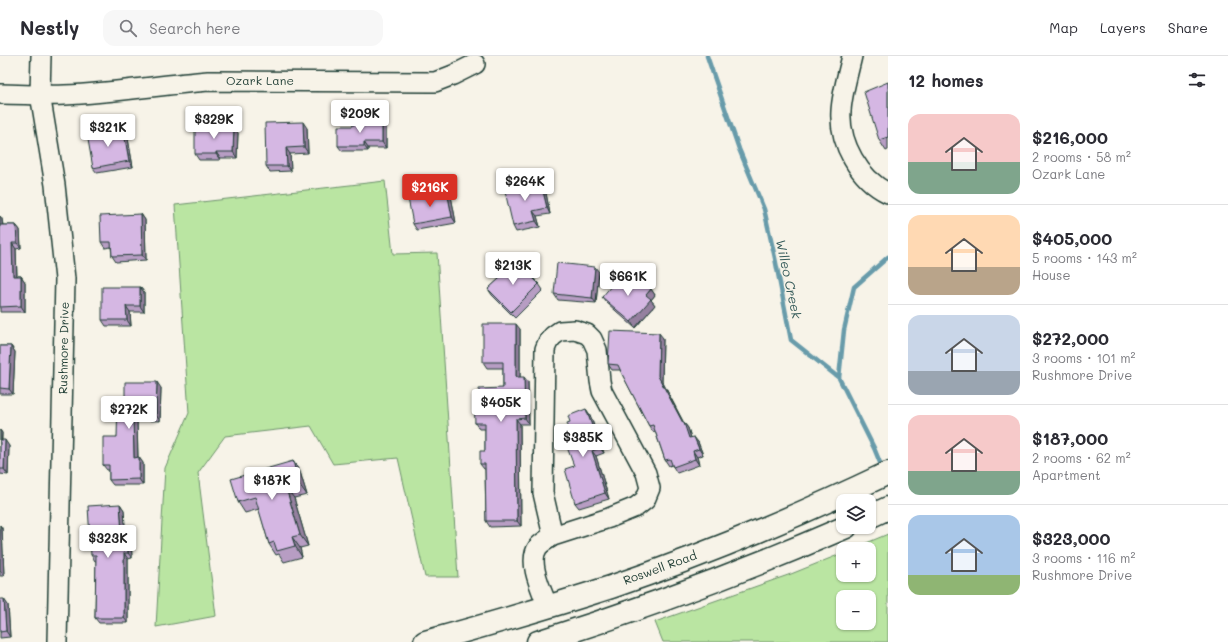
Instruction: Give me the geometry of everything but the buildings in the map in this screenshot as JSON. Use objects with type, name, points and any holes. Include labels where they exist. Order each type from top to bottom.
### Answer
[{"type":"highway","name":"Roswell Road","points":[[425,642],[548,607],[612,586],[710,550],[806,511],[888,473]]},
{"type":"highway","points":[[876,514],[888,508]]},
{"type":"highway","points":[[538,642],[705,585],[836,531]]},
{"type":"street","name":"Rushmore Drive","points":[[41,56],[40,94],[55,185],[61,230],[65,279],[57,642]]},
{"type":"street","points":[[852,56],[841,112],[843,134],[851,156],[864,175],[888,193]]},
{"type":"street","name":"Ozark Lane","points":[[0,94],[71,94],[149,88],[180,83],[208,81],[435,82],[476,64]]},
{"type":"street","points":[[548,607],[535,569],[533,556],[538,546],[553,536],[609,518],[636,507],[645,500],[650,488],[646,472],[602,391],[595,344],[587,334],[575,330],[560,331],[548,342],[545,349],[543,493],[553,536]]},
{"type":"green space","points":[[385,181],[393,254],[437,253],[458,577],[425,577],[398,458],[333,464],[311,426],[225,436],[198,473],[216,616],[156,627],[165,468],[189,413],[175,205]]},
{"type":"green space","points":[[888,534],[888,642],[663,642],[655,622],[791,574],[836,556],[836,582],[876,582],[876,542],[869,542]]},
{"type":"waterway","name":"Willeo Creek","points":[[707,56],[739,149],[764,209],[791,340],[839,378],[874,448],[883,470]]},
{"type":"waterway","points":[[839,378],[844,330],[854,287],[888,257]]}]
